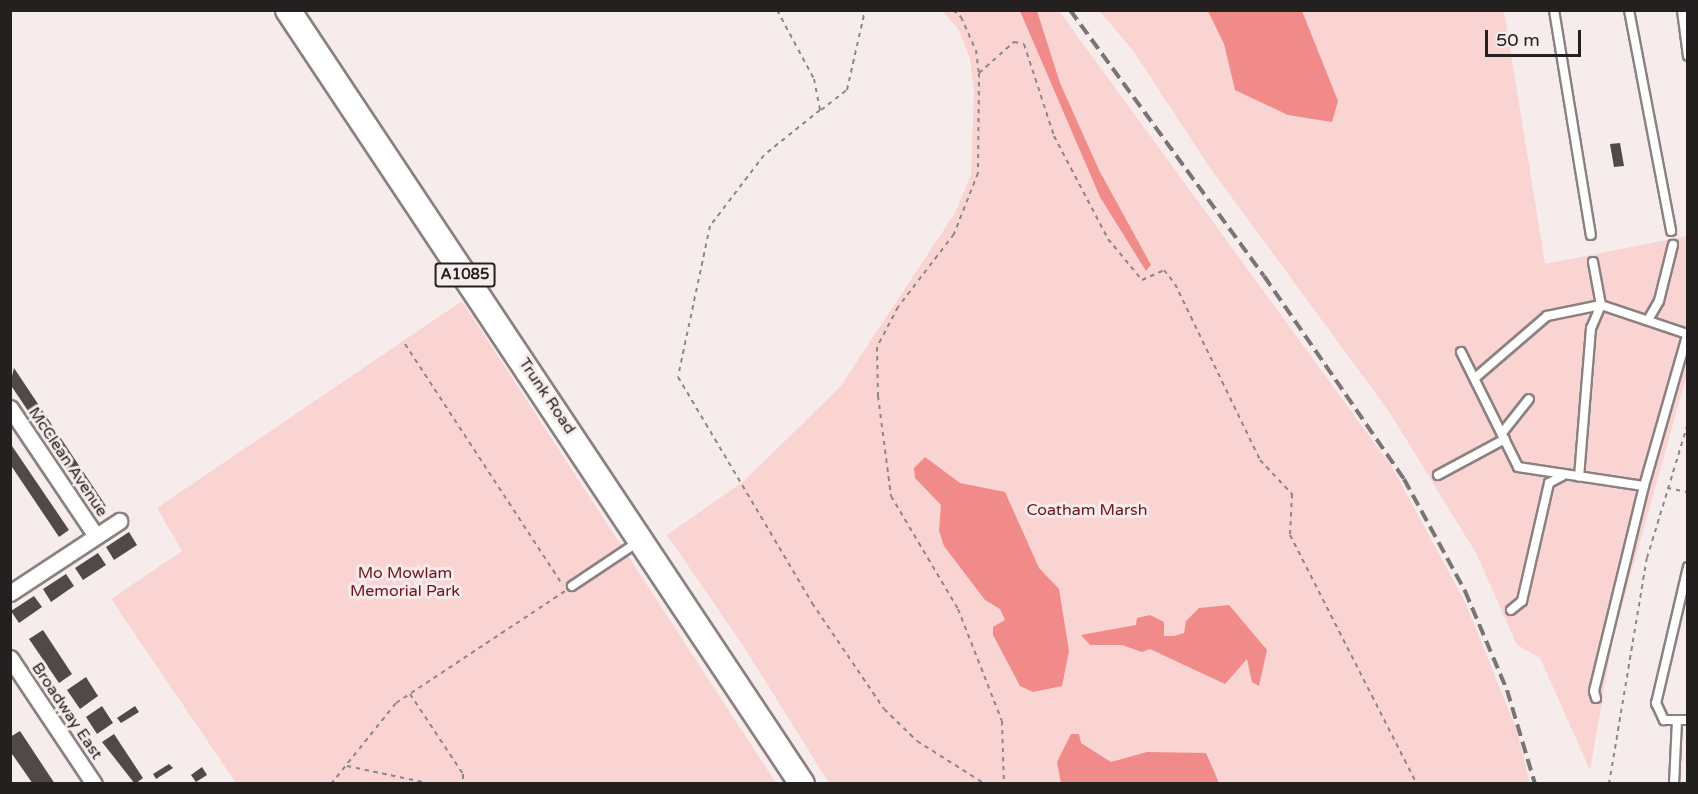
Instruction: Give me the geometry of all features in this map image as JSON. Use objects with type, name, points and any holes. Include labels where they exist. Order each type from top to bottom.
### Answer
[{"type":"main road","name":"Trunk Road","points":[[288,10],[643,539],[802,783]]},
{"type":"street","name":"McClean Avenue","points":[[10,408],[96,536]]},
{"type":"street","points":[[10,593],[119,521]]},
{"type":"street","name":"Broadway East","points":[[10,658],[94,783]]},
{"type":"lane","points":[[1554,10],[1591,235]]},
{"type":"lane","points":[[1629,10],[1671,231]]},
{"type":"lane","points":[[1682,10],[1688,56]]},
{"type":"lane","points":[[1648,320],[1663,290],[1673,245]]},
{"type":"lane","points":[[1579,477],[1591,328],[1601,305],[1593,262]]},
{"type":"lane","points":[[1476,378],[1547,316],[1601,305],[1687,333],[1644,486],[1594,691],[1596,698]]},
{"type":"lane","points":[[1461,352],[1476,378],[1518,467],[1644,486]]},
{"type":"lane","points":[[1438,475],[1503,436],[1529,399]]},
{"type":"lane","points":[[1510,610],[1522,601],[1549,483],[1567,475]]},
{"type":"lane","points":[[569,588],[643,539]]},
{"type":"lane","points":[[1688,567],[1657,688],[1658,712],[1664,720],[1688,720]]},
{"type":"lane","points":[[1674,783],[1677,720]]},
{"type":"path","points":[[777,10],[814,79],[820,110]]},
{"type":"path","points":[[865,10],[847,90],[764,155],[710,226],[678,376],[812,603],[884,709],[917,741],[985,783]]},
{"type":"path","points":[[953,10],[961,17],[976,50],[979,73],[978,173],[954,234],[898,307],[878,347],[878,396],[891,496],[958,609],[1002,721],[1004,783]]},
{"type":"path","points":[[979,73],[1014,42],[1024,44],[1054,136],[1108,239],[1142,280],[1164,270],[1175,284],[1260,460],[1292,494],[1290,535],[1417,783]]},
{"type":"path","points":[[331,783],[347,766],[386,712],[410,693],[569,588],[405,344]]},
{"type":"path","points":[[1609,783],[1630,638],[1666,487],[1688,423]]},
{"type":"path","points":[[1666,487],[1688,492]]},
{"type":"path","points":[[410,693],[463,774],[463,783]]},
{"type":"path","points":[[347,766],[432,783]]},
{"type":"green space","name":"Coatham Marsh","points":[[942,11],[1059,11],[1392,467],[1465,602],[1516,728],[1530,783],[829,783],[746,650],[667,535],[744,481],[840,387],[955,213],[971,175],[974,90],[970,59],[959,30]]},
{"type":"green space","points":[[1099,11],[1504,11],[1545,264],[1687,236],[1687,374],[1613,638],[1590,770],[1540,658],[1517,645],[1476,553],[1390,413],[1208,165],[1132,49]]},
{"type":"green space","name":"Mo Mowlam Memorial Park","points":[[462,301],[776,783],[236,783],[111,599],[182,551],[157,508]]},
{"type":"shaded area","points":[[1020,11],[1037,11],[1060,83],[1099,170],[1151,265],[1146,271],[1100,197]]},
{"type":"shaded area","points":[[1208,11],[1302,11],[1338,101],[1332,122],[1288,115],[1235,90],[1224,44]]},
{"type":"shaded area","points":[[925,457],[960,483],[1005,492],[1039,568],[1059,589],[1069,651],[1062,686],[1033,692],[1020,686],[993,635],[993,627],[1005,620],[1000,609],[985,600],[944,546],[939,531],[941,505],[915,478],[914,468]]},
{"type":"shaded area","points":[[1229,605],[1267,650],[1259,686],[1252,682],[1247,659],[1225,684],[1150,649],[1142,652],[1122,645],[1090,645],[1081,635],[1136,625],[1137,618],[1150,615],[1164,622],[1164,636],[1174,636],[1184,633],[1186,621],[1199,608]]},
{"type":"shaded area","points":[[1071,734],[1079,734],[1081,743],[1111,762],[1147,752],[1206,753],[1219,783],[1061,783],[1057,762]]},
{"type":"building","points":[[1620,143],[1624,166],[1614,167],[1610,144]]},
{"type":"building","points":[[14,368],[106,506],[96,512],[10,384]]},
{"type":"building","points":[[10,443],[69,530],[59,537],[10,464]]},
{"type":"building","points":[[129,532],[137,545],[114,560],[106,547]]},
{"type":"building","points":[[98,553],[106,565],[83,580],[75,568]]},
{"type":"building","points":[[66,574],[74,586],[51,602],[43,589]]},
{"type":"building","points":[[34,596],[42,607],[19,623],[11,611]]},
{"type":"building","points":[[43,630],[72,674],[59,683],[29,639]]},
{"type":"building","points":[[86,677],[98,696],[80,709],[67,690]]},
{"type":"building","points":[[102,706],[113,723],[97,734],[86,717]]},
{"type":"building","points":[[135,706],[139,712],[121,723],[117,718]]},
{"type":"building","points":[[20,731],[55,784],[33,784],[10,751],[10,737]]},
{"type":"building","points":[[114,734],[143,778],[135,784],[102,742]]},
{"type":"building","points":[[169,764],[173,768],[156,779],[153,774]]},
{"type":"building","points":[[202,767],[207,775],[196,782],[191,775]]},
{"type":"railway","points":[[1070,10],[1264,276],[1404,479],[1465,591],[1507,690],[1535,784]]}]
